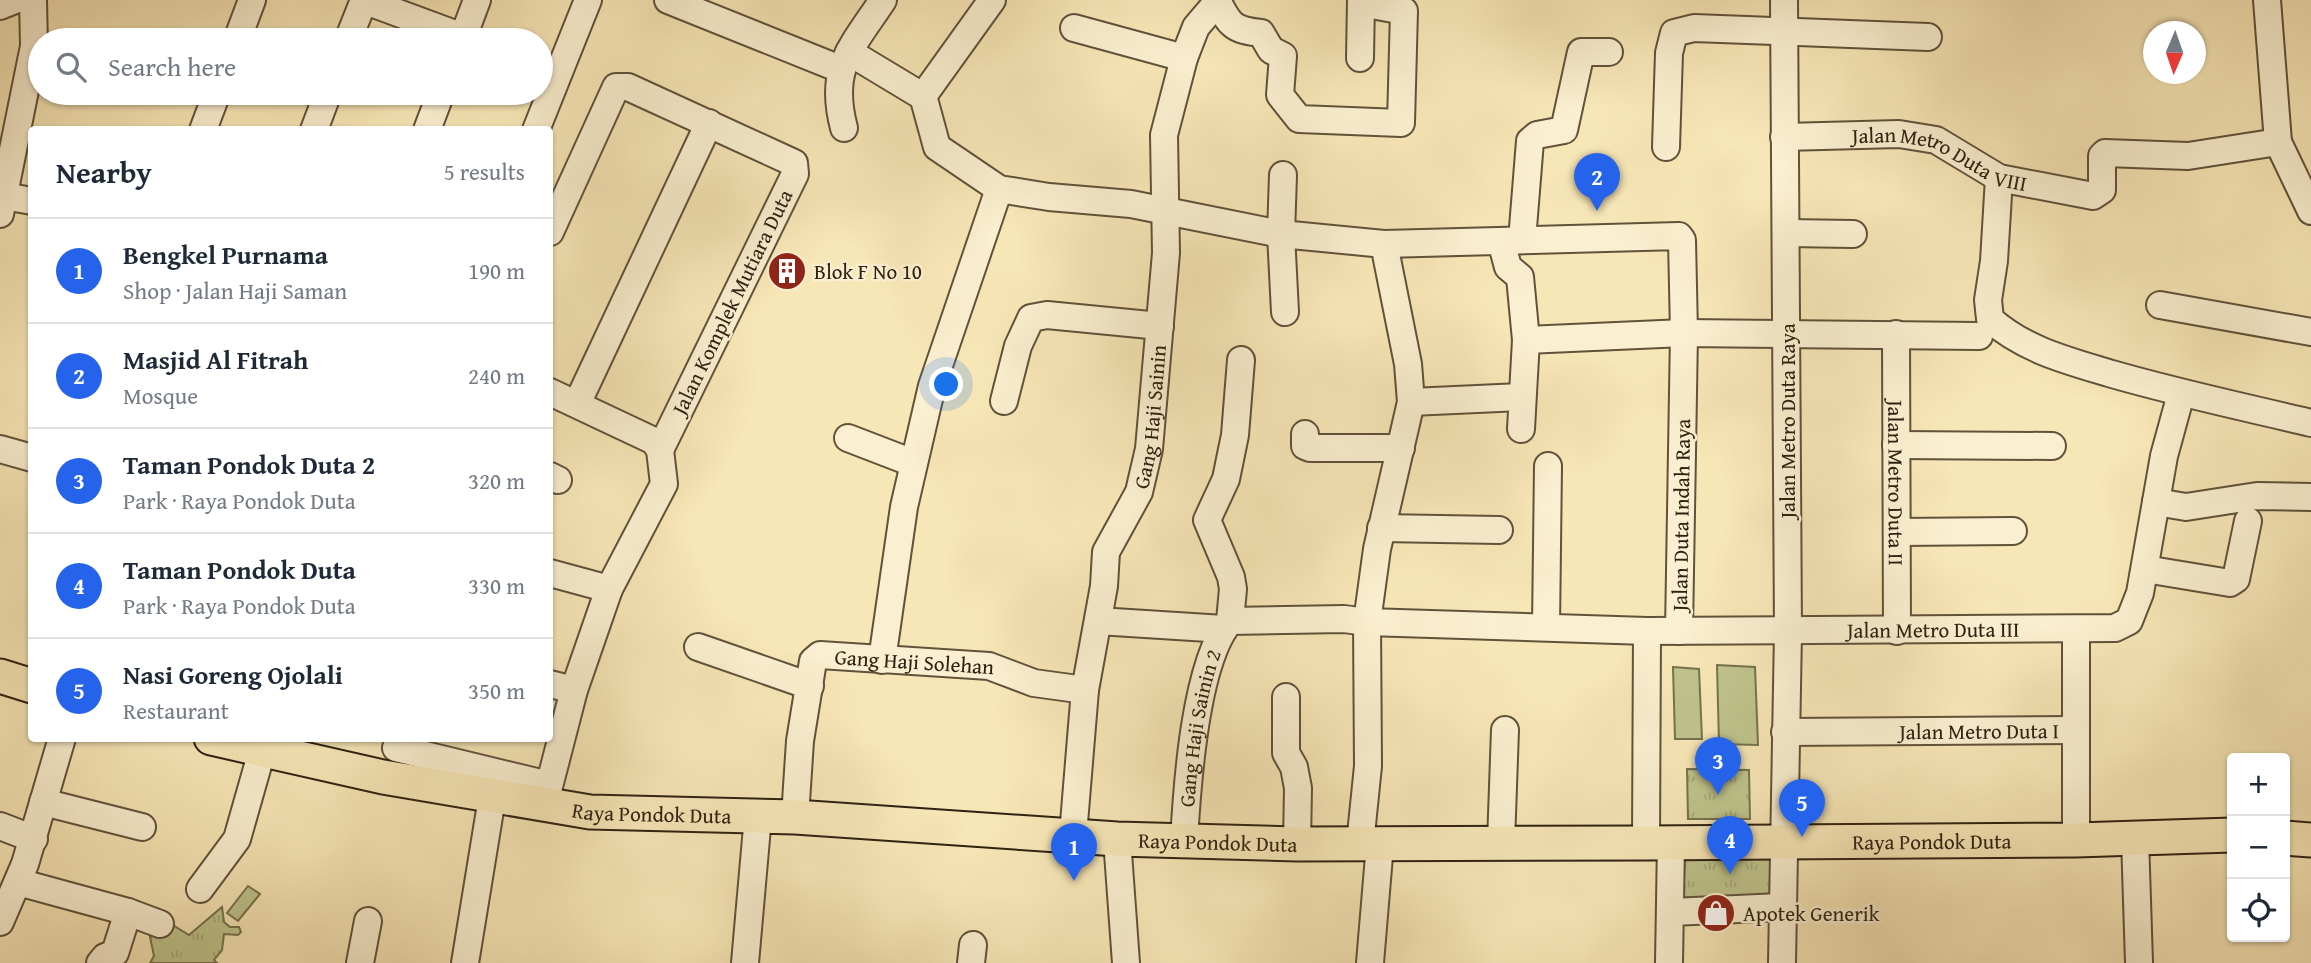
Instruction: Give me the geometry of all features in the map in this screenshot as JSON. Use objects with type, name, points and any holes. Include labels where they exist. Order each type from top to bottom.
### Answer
[{"type":"main road","points":[[0,676],[28,685]]},
{"type":"main road","name":"Raya Pondok Duta","points":[[227,742],[492,798],[547,795],[603,813],[795,817],[1117,839],[1297,844],[1659,843],[2077,840],[2227,835]]},
{"type":"main road","points":[[2290,838],[2311,840]]},
{"type":"street","points":[[0,6],[15,0]]},
{"type":"street","points":[[33,0],[34,28]]},
{"type":"street","points":[[242,28],[252,0]]},
{"type":"street","points":[[353,28],[364,0],[435,28]]},
{"type":"street","points":[[467,28],[477,0]]},
{"type":"street","points":[[553,88],[588,0]]},
{"type":"street","points":[[844,128],[838,106],[845,60],[883,0]]},
{"type":"street","points":[[685,3],[845,60],[917,93],[926,92],[992,0]]},
{"type":"street","name":"Jalan Metro Duta Raya","points":[[1782,963],[1788,632],[1784,0]]},
{"type":"street","points":[[2267,0],[2278,142],[2311,211]]},
{"type":"street","points":[[1219,1],[1229,23],[1242,30],[1261,33],[1271,50],[1283,56],[1280,95],[1299,119],[1401,123],[1404,11],[1361,1],[1360,58]]},
{"type":"street","name":"Gang Haji Sainin","points":[[1073,835],[1085,690],[1098,621],[1106,552],[1139,492],[1146,473],[1166,253],[1164,135],[1184,58],[1196,27],[1219,1]]},
{"type":"street","points":[[1074,28],[1184,58]]},
{"type":"street","points":[[1666,147],[1669,53],[1674,33],[1694,28],[1928,37]]},
{"type":"street","points":[[1521,429],[1526,341],[1520,277],[1508,267],[1530,141],[1536,135],[1564,130],[1581,52],[1609,52]]},
{"type":"street","points":[[28,76],[1,209],[28,202]]},
{"type":"street","name":"Jalan Komplek Mutiara Duta","points":[[547,795],[562,687],[609,589],[664,485],[663,462],[796,168],[790,159],[628,87],[617,87],[553,226]]},
{"type":"street","points":[[922,92],[937,147],[999,188],[1023,194],[1131,204],[1281,234],[1384,244],[1512,240]]},
{"type":"street","points":[[205,126],[212,105]]},
{"type":"street","points":[[316,126],[323,105]]},
{"type":"street","points":[[429,126],[436,105]]},
{"type":"street","points":[[538,126],[546,105]]},
{"type":"street","points":[[577,404],[709,123]]},
{"type":"street","name":"Jalan Metro Duta VIII","points":[[1784,137],[1899,134],[1936,140],[1999,178],[2093,196],[2102,190],[2102,156],[2105,153],[2188,156],[2278,142]]},
{"type":"street","points":[[1283,175],[1281,234],[1285,313]]},
{"type":"street","points":[[1999,178],[1994,261],[1988,300],[1990,319],[2019,342],[2070,362],[2181,394],[2311,423]]},
{"type":"street","points":[[882,660],[913,463],[932,386],[999,188]]},
{"type":"street","points":[[1787,233],[1853,234]]},
{"type":"street","name":"Jalan Duta Indah Raya","points":[[1512,240],[1679,236],[1682,240],[1684,332],[1679,631],[1788,632]]},
{"type":"street","points":[[1370,963],[1367,622],[1381,528],[1410,402],[1408,364],[1384,244]]},
{"type":"street","points":[[2160,304],[2311,332]]},
{"type":"street","points":[[1004,401],[1018,346],[1031,318],[1047,315],[1160,326]]},
{"type":"street","points":[[1526,341],[1684,332],[1979,336]]},
{"type":"street","name":"Jalan Metro Duta II","points":[[1896,334],[1897,631]]},
{"type":"street","name":"Gang Haji Sainin 2","points":[[1184,841],[1195,723],[1202,692],[1227,625],[1233,589],[1231,577],[1206,520],[1226,479],[1234,435],[1241,360]]},
{"type":"street","points":[[553,393],[654,441],[663,462]]},
{"type":"street","points":[[2181,394],[2164,456],[2147,559],[2230,583],[2236,579],[2248,521]]},
{"type":"street","points":[[1410,402],[1521,397]]},
{"type":"street","points":[[1305,435],[1305,446],[1310,448],[1401,448]]},
{"type":"street","points":[[848,438],[913,463]]},
{"type":"street","points":[[1896,445],[2052,446]]},
{"type":"street","points":[[0,449],[28,457]]},
{"type":"street","points":[[1546,627],[1548,467]]},
{"type":"street","points":[[2156,502],[2194,507],[2258,496],[2311,497]]},
{"type":"street","points":[[1381,528],[1499,530]]},
{"type":"street","points":[[1898,532],[2013,531]]},
{"type":"street","name":"Jalan Metro Duta III","points":[[1788,632],[2076,631],[2115,628],[2129,621],[2140,593],[2147,559]]},
{"type":"street","points":[[553,574],[609,589]]},
{"type":"street","points":[[1098,621],[1227,625],[1344,618],[1367,622],[1679,631]]},
{"type":"street","points":[[1647,631],[1659,843],[1671,912],[1669,963]]},
{"type":"street","name":"Jalan Metro Duta I","points":[[1785,732],[2076,730],[2076,631]]},
{"type":"street","points":[[698,647],[810,686]]},
{"type":"street","name":"Gang Haji Solehan","points":[[795,817],[800,741],[813,661],[820,655],[989,666],[1034,682],[1085,690]]},
{"type":"street","points":[[1286,697],[1286,753],[1294,767],[1298,788],[1297,844]]},
{"type":"street","points":[[1501,843],[1505,730]]},
{"type":"street","points":[[2076,730],[2077,840]]},
{"type":"street","points":[[0,922],[34,839],[61,742]]},
{"type":"street","points":[[396,748],[547,795]]},
{"type":"street","points":[[200,889],[237,839],[262,751]]},
{"type":"street","points":[[465,963],[492,798]]},
{"type":"street","points":[[44,802],[142,827]]},
{"type":"street","points":[[745,963],[758,816]]},
{"type":"street","points":[[0,826],[34,839]]},
{"type":"street","points":[[2135,838],[2139,963]]},
{"type":"street","points":[[1117,839],[1126,963]]},
{"type":"street","points":[[18,882],[128,912],[160,924]]},
{"type":"street","points":[[1671,912],[1783,907]]},
{"type":"street","points":[[100,963],[105,957],[115,953],[128,912]]},
{"type":"street","points":[[360,963],[368,921]]},
{"type":"green space","points":[[1717,665],[1755,667],[1758,745],[1719,744]]},
{"type":"green space","points":[[1673,667],[1699,669],[1702,739],[1675,739]]},
{"type":"green space","points":[[1687,769],[1749,770],[1750,819],[1688,819]]},
{"type":"green space","points":[[1775,848],[1775,897],[1682,898],[1686,852]]},
{"type":"green space","points":[[248,886],[260,894],[238,921],[227,913]]},
{"type":"green space","points":[[222,907],[224,922],[230,927],[239,927],[241,932],[238,935],[224,934],[222,950],[214,960],[217,963],[150,963],[154,956],[150,937],[171,924],[189,935]]},
{"type":"place","name":"Masjid Al Fitrah","points":[[1597,211]]},
{"type":"place","name":"Blok F No 10","points":[[787,271]]},
{"type":"place","name":"Taman Pondok Duta 2","points":[[1718,795]]},
{"type":"place","name":"Nasi Goreng Ojolali","points":[[1802,837]]},
{"type":"place","name":"Taman Pondok Duta","points":[[1730,874]]},
{"type":"place","name":"Bengkel Purnama","points":[[1074,881]]},
{"type":"place","name":"Apotek Generik","points":[[1716,913]]}]
